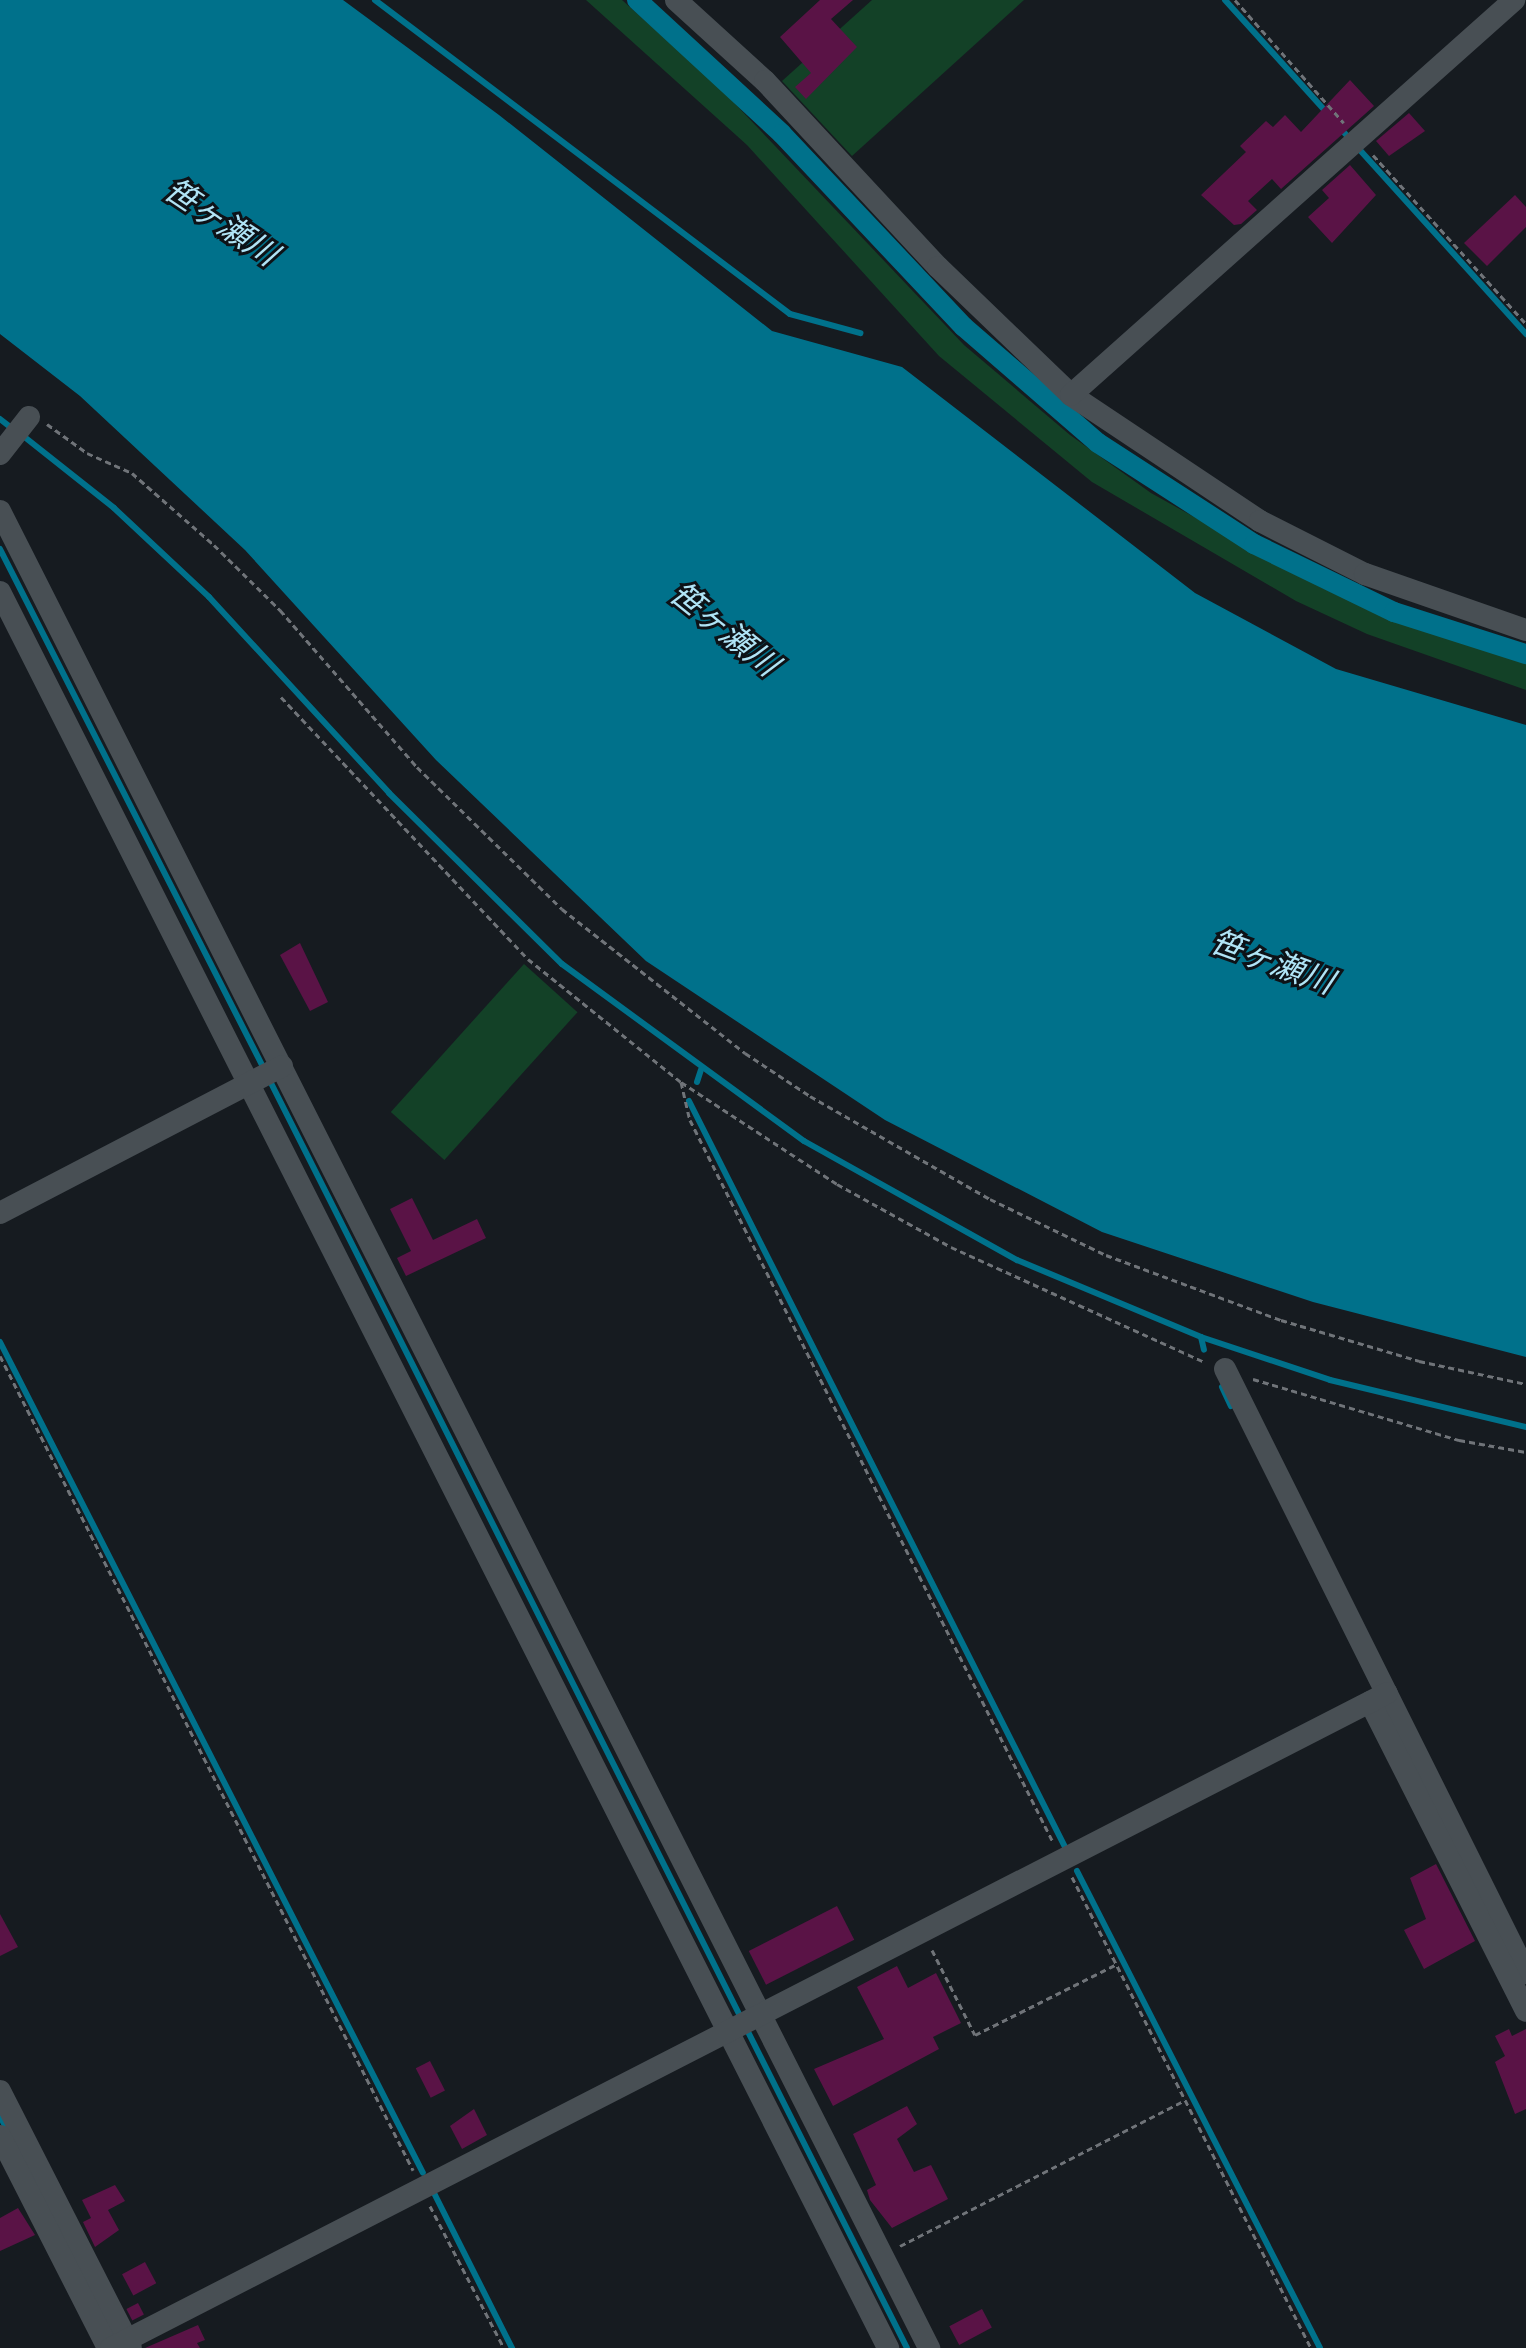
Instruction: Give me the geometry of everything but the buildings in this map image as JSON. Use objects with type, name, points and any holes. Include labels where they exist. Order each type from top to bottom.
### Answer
[{"type":"street","points":[[676,0],[765,81],[938,267],[1071,395],[1273,528],[1365,574],[1526,630]]},
{"type":"street","points":[[1071,395],[1514,0]]},
{"type":"street","points":[[5,447],[27,420]]},
{"type":"street","points":[[0,511],[266,1075],[898,2336],[929,2348]]},
{"type":"street","points":[[0,592],[266,1075],[744,2024],[882,2255],[898,2336]]},
{"type":"street","points":[[0,1213],[266,1075]]},
{"type":"street","points":[[1225,1369],[1336,1600],[1378,1698],[1479,1900],[1526,2011]]},
{"type":"street","points":[[118,2346],[1378,1698]]},
{"type":"street","points":[[1479,1900],[1526,1973]]},
{"type":"street","points":[[0,2091],[118,2346]]},
{"type":"street","points":[[0,2136],[118,2346]]},
{"type":"path","points":[[1235,0],[1355,142],[1526,324]]},
{"type":"path","points":[[27,420],[132,473],[280,610],[417,767],[562,909],[734,1045],[810,1096],[990,1199],[1106,1255],[1281,1320],[1419,1361],[1526,1384]]},
{"type":"path","points":[[281,697],[528,959],[681,1082],[837,1184],[951,1247],[1225,1369],[1343,1408],[1526,1452]]},
{"type":"path","points":[[681,1082],[690,1120],[1311,2348]]},
{"type":"path","points":[[0,1356],[504,2348]]},
{"type":"path","points":[[923,1932],[975,2035],[1117,1964]]},
{"type":"path","points":[[882,2255],[1186,2099]]},
{"type":"green space","points":[[586,0],[622,0],[721,89],[964,345],[1070,435],[1151,493],[1322,588],[1404,622],[1526,661],[1526,690],[1367,634],[1296,601],[1092,482],[939,356],[747,145]]},
{"type":"green space","points":[[872,0],[1024,0],[852,156],[782,81]]},
{"type":"green space","points":[[524,964],[578,1012],[444,1160],[391,1112]]},
{"type":"water","name":"笹ヶ瀬川","points":[[0,0],[343,0],[499,115],[772,331],[902,367],[1195,593],[1336,669],[1526,725],[1526,1357],[1313,1302],[1102,1232],[885,1120],[646,961],[436,760],[245,550],[80,396],[0,334]]},
{"type":"waterway","points":[[375,0],[790,314],[860,333]]},
{"type":"waterway","points":[[637,0],[782,134],[964,327],[1098,443],[1254,544],[1394,612],[1526,654]]},
{"type":"waterway","points":[[1225,0],[1327,113]]},
{"type":"waterway","points":[[1340,128],[1526,334]]},
{"type":"waterway","points":[[0,419],[13,429]]},
{"type":"waterway","points":[[22,435],[114,508],[209,597],[389,793],[562,964],[804,1141],[1017,1260],[1201,1337],[1330,1380],[1526,1427]]},
{"type":"waterway","points":[[0,549],[264,1069]]},
{"type":"waterway","points":[[697,1082],[701,1070]]},
{"type":"waterway","points":[[269,1079],[907,2348]]},
{"type":"waterway","points":[[689,1101],[1066,1849]]},
{"type":"waterway","points":[[1201,1337],[1204,1350]]},
{"type":"waterway","points":[[0,1342],[423,2173]]},
{"type":"waterway","points":[[1222,1387],[1231,1406]]},
{"type":"waterway","points":[[1077,1871],[1320,2348]]},
{"type":"waterway","points":[[0,2116],[9,2134]]},
{"type":"waterway","points":[[434,2193],[512,2348]]}]
